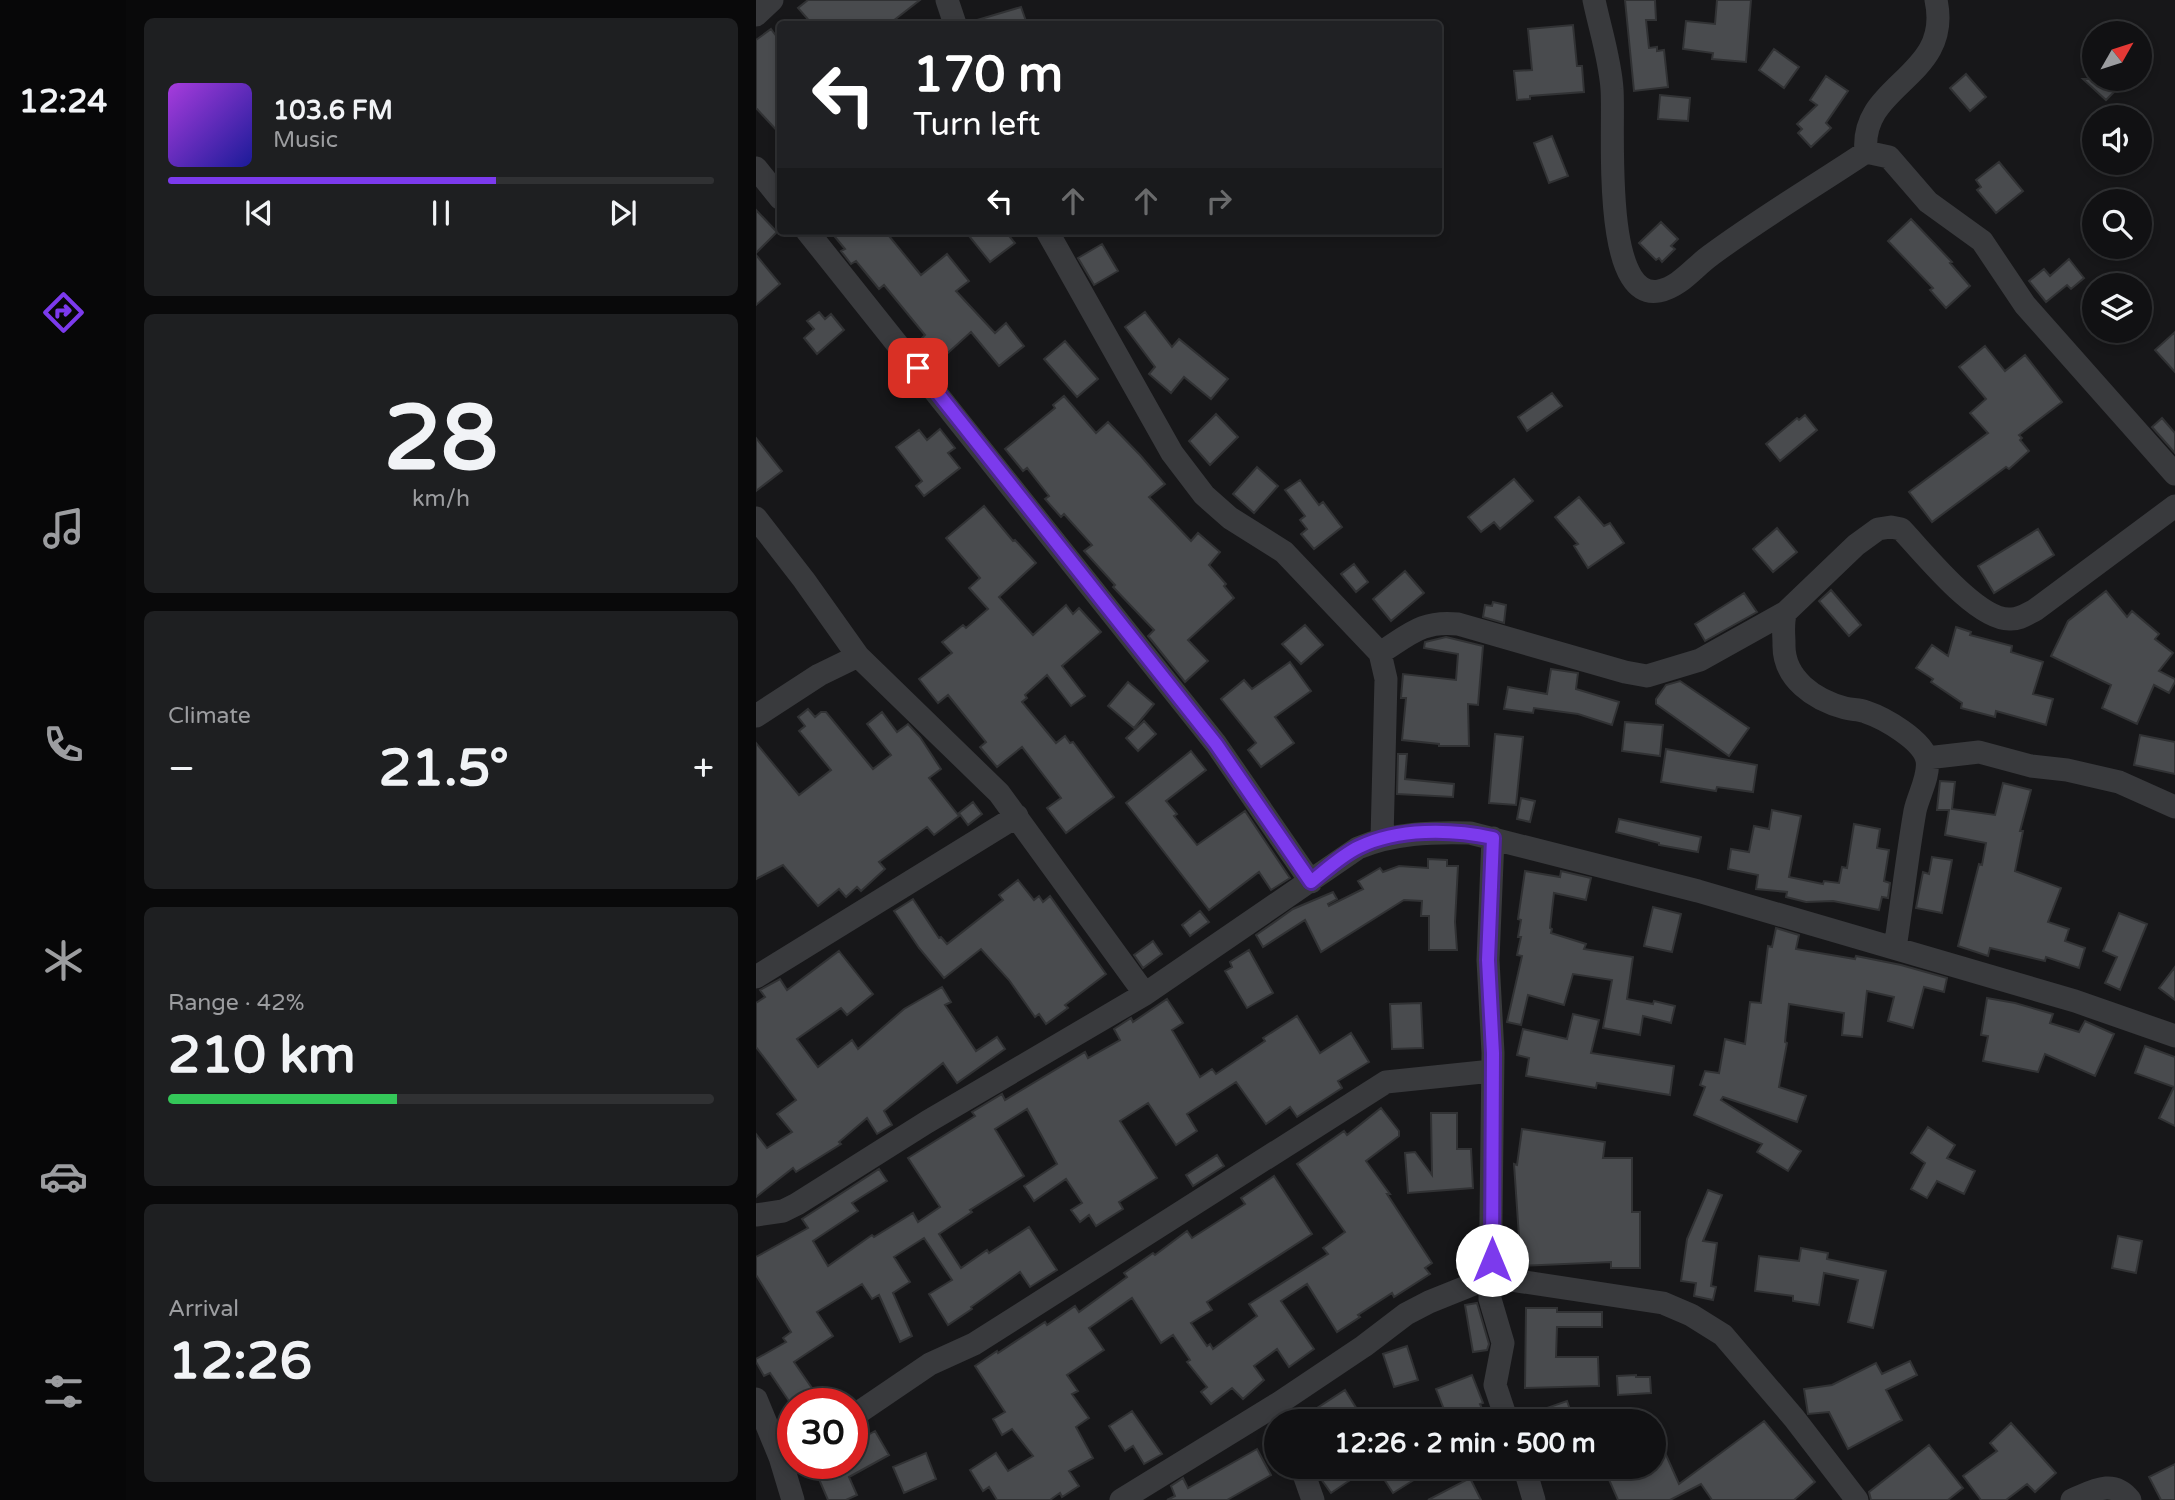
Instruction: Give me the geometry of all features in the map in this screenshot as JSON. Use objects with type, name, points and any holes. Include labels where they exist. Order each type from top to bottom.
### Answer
[{"type":"street","points":[[756,15],[772,0]]},
{"type":"street","points":[[947,0],[954,21]]},
{"type":"street","points":[[1594,0],[1612,88],[1616,233],[1628,271],[1637,285],[1647,291],[1657,292],[1674,286],[1710,256],[1866,152],[1889,157],[1928,202],[1982,241],[2025,305],[2175,474]]},
{"type":"street","points":[[1866,152],[1868,125],[1877,110],[1931,51],[1940,17],[1936,0]]},
{"type":"street","points":[[756,168],[777,194]]},
{"type":"street","points":[[810,235],[1216,744],[1311,882]]},
{"type":"street","points":[[1049,235],[1172,453],[1204,495],[1230,518],[1284,552],[1380,653],[1386,679],[1382,839]]},
{"type":"street","points":[[1380,653],[1426,624],[1458,624],[1647,676],[1700,660],[1786,612],[1856,545],[1878,529],[1891,527],[1901,529],[1975,606],[2006,619],[2018,618],[2035,610],[2175,506]]},
{"type":"street","points":[[756,518],[858,656],[999,793],[1145,995]]},
{"type":"street","points":[[1786,612],[1784,651],[1794,676],[1803,687],[1813,696],[1883,720],[1913,738],[1927,758],[1927,769],[1915,810],[1895,948]]},
{"type":"street","points":[[756,716],[858,656]]},
{"type":"street","points":[[1927,758],[1979,752],[2031,766],[2067,770],[2119,782],[2175,807]]},
{"type":"street","points":[[756,977],[1017,816]]},
{"type":"street","points":[[756,1215],[783,1211],[797,1204],[927,1122],[1145,995],[1358,848],[1382,839],[1440,832],[1470,833],[1493,838],[1698,891],[1895,948],[2075,1001],[2175,1036]]},
{"type":"street","points":[[1493,838],[1488,960],[1493,1036],[1490,1299],[1503,1343],[1495,1385],[1503,1409]]},
{"type":"street","points":[[868,1406],[930,1364],[974,1344],[1386,1082],[1492,1071]]},
{"type":"street","points":[[1286,1409],[1406,1314],[1492,1277],[1663,1303],[1702,1321],[1723,1335],[1794,1418],[1857,1500]]},
{"type":"street","points":[[756,1399],[777,1436]]},
{"type":"street","points":[[1121,1500],[1264,1422]]},
{"type":"street","points":[[790,1479],[793,1500]]},
{"type":"street","points":[[1306,1479],[1314,1500]]},
{"type":"street","points":[[1528,1479],[1534,1500]]},
{"type":"street","points":[[2072,1500],[2106,1486],[2114,1487],[2130,1500]]},
{"type":"building","points":[[808,0],[920,0],[893,21],[809,21],[798,8]]},
{"type":"building","points":[[1625,0],[1655,0],[1656,20],[1646,20],[1649,48],[1664,50],[1668,87],[1634,91]]},
{"type":"building","points":[[1717,0],[1751,0],[1746,62],[1712,59],[1713,53],[1683,49],[1686,21],[1715,24]]},
{"type":"building","points":[[1021,7],[1026,21],[974,21]]},
{"type":"building","points":[[1573,25],[1577,66],[1582,66],[1584,92],[1530,96],[1530,99],[1517,100],[1514,71],[1532,70],[1528,29]]},
{"type":"building","points":[[771,29],[777,37],[777,131],[756,108],[756,40]]},
{"type":"building","points":[[1774,49],[1799,67],[1784,88],[1759,70]]},
{"type":"building","points":[[1966,74],[1986,97],[1970,111],[1950,88]]},
{"type":"building","points":[[1826,76],[1848,91],[1826,123],[1831,128],[1811,147],[1798,133],[1802,129],[1797,124],[1817,105],[1810,100]]},
{"type":"building","points":[[2096,91],[2115,91],[2106,100]]},
{"type":"building","points":[[1660,95],[1690,98],[1688,121],[1658,119]]},
{"type":"building","points":[[1552,136],[1568,176],[1549,183],[1534,143]]},
{"type":"building","points":[[1999,162],[2023,191],[1996,213],[1977,190],[1981,187],[1976,180]]},
{"type":"building","points":[[756,210],[777,232],[756,253]]},
{"type":"building","points":[[1911,219],[1952,262],[1950,263],[1970,286],[1946,308],[1930,290],[1933,288],[1888,241]]},
{"type":"building","points":[[1661,222],[1678,239],[1671,246],[1675,249],[1662,262],[1659,258],[1656,260],[1639,243]]},
{"type":"building","points":[[833,235],[888,235],[921,275],[947,254],[969,281],[956,291],[995,333],[1006,323],[1024,346],[999,366],[971,332],[940,360],[921,339],[925,335],[884,285],[879,289],[856,261],[851,264],[841,251],[845,249]]},
{"type":"building","points":[[968,235],[1008,235],[1015,243],[990,262]]},
{"type":"building","points":[[1102,244],[1118,271],[1094,285],[1078,258]]},
{"type":"building","points":[[756,255],[780,284],[756,305]]},
{"type":"building","points":[[2069,259],[2082,275],[2082,280],[2071,289],[2067,285],[2046,302],[2029,281],[2044,269],[2050,276]]},
{"type":"building","points":[[819,312],[825,319],[831,314],[844,330],[817,354],[804,338],[814,329],[807,321]]},
{"type":"building","points":[[1145,312],[1172,347],[1179,339],[1228,379],[1211,399],[1184,377],[1171,393],[1149,374],[1155,367],[1125,327]]},
{"type":"building","points":[[2175,332],[2175,372],[2155,350]]},
{"type":"building","points":[[1065,341],[1098,379],[1077,397],[1044,359]]},
{"type":"building","points":[[1985,346],[2005,371],[2025,355],[2062,402],[2019,435],[2029,451],[2009,469],[2006,467],[1932,522],[1909,492],[1988,433],[1970,413],[1986,399],[1959,367]]},
{"type":"building","points":[[1552,393],[1562,406],[1527,431],[1518,417]]},
{"type":"building","points":[[1064,396],[1096,433],[1108,422],[1140,455],[1165,484],[1149,497],[1191,541],[1198,533],[1220,552],[1209,565],[1234,598],[1188,640],[1208,661],[1185,682],[1148,636],[1154,630],[1113,587],[1115,585],[1084,551],[1092,545],[1064,514],[1061,517],[1045,499],[1049,496],[1027,468],[1023,471],[1005,449],[1055,408],[1053,405]]},
{"type":"building","points":[[1216,414],[1238,437],[1210,465],[1189,441]]},
{"type":"building","points":[[1805,415],[1817,430],[1780,461],[1766,444],[1797,418],[1799,420]]},
{"type":"building","points":[[2162,418],[2175,433],[2175,453],[2152,427]]},
{"type":"building","points":[[940,429],[955,448],[948,453],[960,468],[924,496],[916,486],[922,481],[896,447],[919,430],[927,440]]},
{"type":"building","points":[[756,438],[782,471],[756,491]]},
{"type":"building","points":[[1257,467],[1278,486],[1254,513],[1233,494]]},
{"type":"building","points":[[1514,479],[1533,501],[1500,529],[1494,522],[1481,532],[1468,517]]},
{"type":"building","points":[[1300,480],[1319,505],[1323,502],[1342,527],[1314,549],[1301,534],[1307,529],[1300,520],[1305,516],[1285,490]]},
{"type":"building","points":[[1579,497],[1604,526],[1610,523],[1624,543],[1588,568],[1574,546],[1578,544],[1555,517]]},
{"type":"building","points":[[984,506],[1013,541],[1015,540],[1036,563],[999,597],[1033,635],[1066,605],[1073,614],[1079,608],[1101,632],[1062,666],[1085,696],[1071,706],[1047,675],[1025,695],[1027,698],[1022,702],[1056,743],[1065,736],[1070,743],[1073,742],[1114,797],[1066,833],[1047,808],[1061,798],[1022,747],[997,767],[980,747],[986,742],[948,695],[938,703],[919,679],[952,653],[942,642],[963,625],[966,628],[988,609],[969,588],[980,578],[946,538]]},
{"type":"building","points":[[1777,528],[1797,552],[1773,572],[1753,549]]},
{"type":"building","points":[[2038,529],[2054,555],[1994,593],[1978,566]]},
{"type":"building","points":[[1354,564],[1368,582],[1356,592],[1341,574]]},
{"type":"building","points":[[1405,571],[1424,593],[1391,621],[1373,599]]},
{"type":"building","points":[[1831,590],[1861,625],[1849,636],[1819,601]]},
{"type":"building","points":[[2106,591],[2127,617],[2132,611],[2159,634],[2155,639],[2173,653],[2159,671],[2175,679],[2175,682],[2169,693],[2154,685],[2137,724],[2102,708],[2111,685],[2051,656],[2068,621]]},
{"type":"building","points":[[1744,593],[1757,612],[1705,641],[1695,624]]},
{"type":"building","points":[[1493,602],[1506,605],[1504,623],[1483,617],[1485,605],[1492,606]]},
{"type":"building","points":[[1305,625],[1323,645],[1301,664],[1282,644]]},
{"type":"building","points":[[1956,627],[1971,632],[1970,635],[2012,646],[2011,652],[2043,662],[2033,694],[2053,699],[2046,725],[1996,711],[1995,717],[1961,708],[1962,703],[1916,668],[1932,645],[1948,656]]},
{"type":"building","points":[[1446,637],[1483,646],[1478,705],[1468,704],[1469,746],[1439,746],[1402,740],[1406,698],[1401,698],[1403,674],[1456,680],[1458,654],[1424,648],[1425,642]]},
{"type":"building","points":[[1290,662],[1311,691],[1275,717],[1294,743],[1261,767],[1248,750],[1256,743],[1221,699],[1244,680],[1252,689]]},
{"type":"building","points":[[1551,669],[1578,673],[1576,689],[1619,702],[1612,725],[1578,714],[1534,708],[1533,713],[1504,709],[1508,687],[1547,694]]},
{"type":"building","points":[[1680,681],[1749,728],[1729,756],[1656,704],[1656,699],[1666,685]]},
{"type":"building","points":[[1128,682],[1154,704],[1134,728],[1108,706]]},
{"type":"building","points":[[808,709],[815,717],[826,712],[873,769],[891,755],[867,724],[882,712],[897,732],[908,724],[941,769],[929,778],[959,816],[934,835],[927,827],[879,862],[885,869],[861,891],[857,887],[846,897],[839,889],[818,906],[783,865],[756,879],[756,743],[799,795],[831,770],[799,731],[805,726],[798,717]]},
{"type":"building","points":[[1144,721],[1156,734],[1138,751],[1126,738]]},
{"type":"building","points":[[1625,722],[1663,725],[1660,756],[1622,751]]},
{"type":"building","points":[[1495,734],[1523,737],[1516,805],[1489,803]]},
{"type":"building","points":[[2140,735],[2175,742],[2175,774],[2134,765]]},
{"type":"building","points":[[1666,749],[1757,765],[1753,792],[1717,787],[1716,791],[1661,782]]},
{"type":"building","points":[[1191,751],[1206,770],[1166,801],[1177,814],[1174,816],[1197,845],[1245,811],[1290,878],[1271,890],[1259,872],[1209,910],[1126,803]]},
{"type":"building","points":[[1398,754],[1407,754],[1405,779],[1454,784],[1453,797],[1397,794]]},
{"type":"building","points":[[1940,781],[1955,782],[1952,809],[1995,815],[2003,783],[2031,790],[2020,831],[2023,831],[2015,871],[2061,888],[2048,922],[2069,929],[2065,941],[2085,948],[2079,968],[2046,957],[2045,961],[1990,948],[1988,956],[1958,946],[1986,843],[1945,835],[1949,810],[1937,810]]},
{"type":"building","points":[[1521,798],[1535,801],[1530,822],[1517,819]]},
{"type":"building","points":[[973,802],[982,814],[968,825],[959,813]]},
{"type":"building","points":[[1772,810],[1801,816],[1789,877],[1823,884],[1824,881],[1839,883],[1842,867],[1847,868],[1854,824],[1880,829],[1877,848],[1889,850],[1884,881],[1890,883],[1888,898],[1882,897],[1879,910],[1833,901],[1806,902],[1786,897],[1787,892],[1756,889],[1758,875],[1728,869],[1731,849],[1749,852],[1754,826],[1769,829]]},
{"type":"building","points":[[1619,819],[1701,837],[1698,852],[1659,845],[1616,832]]},
{"type":"building","points":[[1932,857],[1952,860],[1942,913],[1916,908],[1923,872],[1929,874]]},
{"type":"building","points":[[1428,859],[1447,860],[1447,866],[1458,866],[1455,922],[1457,950],[1429,950],[1429,916],[1421,916],[1422,901],[1404,900],[1321,952],[1305,920],[1263,947],[1256,935],[1293,909],[1333,892],[1337,899],[1328,904],[1329,906],[1363,889],[1358,881],[1380,868],[1383,872],[1399,866],[1428,868]]},
{"type":"building","points":[[1525,871],[1560,877],[1561,871],[1591,878],[1586,900],[1554,893],[1551,933],[1586,944],[1584,949],[1633,957],[1627,999],[1675,1006],[1671,1023],[1643,1016],[1640,1035],[1603,1028],[1612,980],[1573,974],[1564,1005],[1528,995],[1521,1025],[1507,1022],[1522,956],[1517,955],[1521,937],[1518,937],[1521,920],[1518,919]]},
{"type":"building","points":[[1018,880],[1034,900],[1039,896],[1043,902],[1050,896],[1106,974],[1065,1005],[1068,1008],[1046,1024],[1039,1014],[1035,1017],[1009,980],[981,949],[944,978],[894,911],[913,899],[939,938],[947,944],[1003,900],[999,895]]},
{"type":"building","points":[[1653,907],[1681,914],[1672,952],[1644,946]]},
{"type":"building","points":[[1200,911],[1209,922],[1190,936],[1182,925]]},
{"type":"building","points":[[2119,913],[2147,924],[2120,990],[2105,983],[2117,957],[2103,951]]},
{"type":"building","points":[[1776,928],[1799,935],[1796,949],[1855,959],[1856,956],[1947,978],[1944,992],[1924,987],[1913,1028],[1888,1021],[1894,997],[1867,991],[1862,1037],[1842,1035],[1844,1013],[1789,1004],[1787,1043],[1779,1087],[1806,1096],[1797,1122],[1723,1097],[1721,1100],[1801,1151],[1788,1171],[1757,1152],[1762,1144],[1694,1115],[1705,1087],[1700,1085],[1705,1071],[1719,1073],[1725,1039],[1745,1044],[1750,1002],[1761,1003],[1768,946],[1772,947]]},
{"type":"building","points":[[1153,941],[1162,954],[1143,968],[1134,955]]},
{"type":"building","points":[[1249,950],[1273,993],[1247,1008],[1225,971],[1232,967],[1230,962]]},
{"type":"building","points":[[839,951],[873,994],[847,1015],[841,1008],[797,1039],[818,1067],[852,1040],[858,1049],[904,1009],[942,987],[951,1002],[945,1005],[976,1051],[997,1037],[1005,1049],[957,1083],[943,1063],[884,1111],[892,1125],[877,1134],[867,1118],[839,1142],[841,1144],[796,1172],[793,1168],[756,1197],[756,1134],[767,1148],[792,1132],[777,1114],[796,1100],[756,1047],[756,1003],[765,997],[760,990],[780,979],[787,990]]},
{"type":"building","points":[[2175,967],[2175,1000],[2159,988]]},
{"type":"building","points":[[1987,998],[2053,1014],[2050,1023],[2079,1032],[2085,1021],[2114,1034],[2095,1076],[2045,1054],[2038,1072],[1983,1061],[1988,1036],[1981,1035]]},
{"type":"building","points":[[1167,999],[1183,1023],[1172,1030],[1200,1077],[1212,1069],[1216,1074],[1297,1016],[1320,1053],[1351,1033],[1369,1062],[1338,1081],[1342,1088],[1297,1117],[1290,1107],[1266,1124],[1236,1082],[1187,1114],[1197,1131],[1176,1145],[1148,1103],[1120,1121],[1157,1178],[1119,1202],[1123,1209],[1096,1226],[1089,1215],[1080,1222],[1071,1210],[1082,1203],[1066,1179],[1034,1201],[1024,1186],[1057,1164],[1027,1109],[995,1129],[1024,1176],[970,1210],[972,1212],[939,1234],[961,1268],[1029,1227],[1057,1270],[1030,1287],[1020,1272],[948,1325],[929,1294],[952,1280],[924,1238],[894,1257],[910,1282],[893,1293],[912,1336],[900,1342],[879,1295],[872,1299],[862,1284],[817,1312],[833,1336],[794,1362],[812,1388],[780,1388],[770,1373],[764,1376],[756,1359],[786,1342],[783,1338],[791,1332],[756,1275],[756,1257],[808,1228],[802,1219],[879,1169],[887,1181],[852,1203],[858,1211],[813,1241],[828,1266],[872,1235],[874,1237],[913,1213],[918,1222],[940,1207],[908,1158],[975,1116],[972,1112],[1002,1094],[1005,1100],[1085,1052],[1088,1058],[1120,1040],[1114,1029],[1131,1018],[1133,1022]]},
{"type":"building","points":[[1421,1003],[1423,1048],[1392,1049],[1390,1004]]},
{"type":"building","points":[[1573,1014],[1599,1020],[1591,1053],[1674,1066],[1670,1095],[1597,1083],[1596,1088],[1526,1076],[1529,1058],[1517,1055],[1523,1029],[1567,1039]]},
{"type":"building","points":[[2145,1046],[2175,1057],[2175,1126],[2159,1118],[2174,1087],[2135,1073]]},
{"type":"building","points":[[1381,1108],[1399,1131],[1399,1136],[1366,1161],[1390,1194],[1387,1194],[1432,1263],[1425,1268],[1430,1274],[1394,1297],[1392,1293],[1337,1332],[1307,1284],[1281,1301],[1314,1349],[1289,1367],[1277,1349],[1254,1366],[1264,1380],[1243,1399],[1232,1388],[1211,1404],[1201,1392],[1207,1387],[1187,1362],[1190,1360],[1173,1335],[1161,1343],[1132,1298],[1089,1328],[1104,1350],[1067,1375],[1078,1391],[1072,1394],[1089,1418],[1076,1427],[1093,1458],[1069,1471],[1079,1486],[1062,1497],[1060,1493],[1050,1500],[997,1500],[989,1487],[983,1491],[970,1470],[996,1453],[1008,1471],[1033,1456],[1012,1429],[1002,1435],[993,1419],[1005,1412],[975,1366],[1075,1306],[1079,1312],[1127,1277],[1124,1273],[1153,1253],[1155,1255],[1187,1231],[1192,1238],[1245,1204],[1241,1198],[1274,1176],[1312,1234],[1207,1302],[1212,1310],[1191,1323],[1207,1346],[1210,1344],[1213,1349],[1257,1316],[1249,1304],[1328,1254],[1323,1248],[1345,1232],[1297,1164],[1344,1131],[1347,1135]]},
{"type":"building","points":[[1431,1113],[1457,1113],[1457,1149],[1471,1149],[1473,1188],[1408,1193],[1405,1153],[1415,1152],[1432,1175]]},
{"type":"building","points":[[1928,1127],[1955,1145],[1947,1158],[1975,1171],[1964,1194],[1937,1181],[1927,1198],[1911,1189],[1925,1163],[1911,1153]]},
{"type":"building","points":[[1522,1129],[1605,1142],[1603,1158],[1632,1158],[1632,1212],[1640,1212],[1640,1268],[1611,1268],[1611,1262],[1521,1266],[1514,1164],[1517,1165]]},
{"type":"building","points":[[1217,1155],[1224,1166],[1193,1186],[1186,1175]]},
{"type":"building","points":[[1708,1190],[1722,1195],[1703,1241],[1717,1243],[1711,1286],[1716,1287],[1713,1300],[1694,1296],[1696,1283],[1681,1281],[1687,1239]]},
{"type":"building","points":[[2118,1236],[2142,1241],[2136,1273],[2112,1268]]},
{"type":"building","points":[[1801,1248],[1828,1253],[1827,1259],[1886,1271],[1873,1328],[1848,1322],[1858,1280],[1824,1273],[1819,1305],[1793,1301],[1793,1296],[1755,1291],[1759,1256],[1799,1261]]},
{"type":"building","points":[[1477,1303],[1489,1344],[1487,1350],[1473,1352],[1465,1305]]},
{"type":"building","points":[[1526,1308],[1557,1308],[1557,1312],[1602,1312],[1602,1327],[1557,1327],[1556,1357],[1598,1357],[1599,1386],[1525,1388]]},
{"type":"building","points":[[1407,1346],[1418,1380],[1394,1387],[1383,1354]]},
{"type":"building","points":[[1910,1361],[1917,1375],[1886,1390],[1902,1420],[1848,1449],[1829,1412],[1808,1414],[1804,1389],[1832,1385],[1876,1363],[1882,1374]]},
{"type":"building","points":[[1472,1375],[1483,1403],[1480,1404],[1482,1409],[1444,1409],[1436,1389]]},
{"type":"building","points":[[1617,1376],[1650,1377],[1651,1393],[1618,1395]]},
{"type":"building","points":[[1345,1390],[1357,1409],[1316,1409]]},
{"type":"building","points":[[1567,1401],[1570,1409],[1544,1409]]},
{"type":"building","points":[[1132,1411],[1162,1454],[1144,1464],[1133,1446],[1125,1451],[1109,1426]]},
{"type":"building","points":[[1764,1421],[1815,1482],[1794,1500],[1712,1500],[1701,1484],[1670,1500],[1618,1500],[1609,1479],[1666,1479],[1666,1455],[1679,1484]]},
{"type":"building","points":[[2011,1423],[2056,1473],[2035,1492],[2027,1484],[2006,1500],[1981,1500],[1963,1476],[1997,1451],[1990,1443]]},
{"type":"building","points":[[875,1431],[889,1455],[868,1467],[868,1435]]},
{"type":"building","points":[[1929,1445],[1963,1488],[1948,1500],[1871,1500],[1869,1492]]},
{"type":"building","points":[[1257,1449],[1264,1462],[1264,1479],[1227,1500],[1167,1500],[1175,1496],[1171,1486],[1183,1478],[1188,1488]]},
{"type":"building","points":[[926,1453],[936,1479],[904,1493],[893,1467]]},
{"type":"building","points":[[2175,1464],[2175,1500],[2161,1500],[2149,1477]]},
{"type":"building","points":[[819,1479],[850,1479],[857,1495],[846,1500],[828,1500]]},
{"type":"building","points":[[1321,1479],[1352,1479],[1331,1493]]},
{"type":"building","points":[[1384,1479],[1415,1479],[1393,1493]]},
{"type":"building","points":[[1470,1479],[1481,1500],[1428,1500]]},
{"type":"route","points":[[918,368],[1216,744],[1311,882],[1348,854],[1382,839],[1440,832],[1470,833],[1493,838],[1488,960],[1493,1036],[1492,1260]]}]
